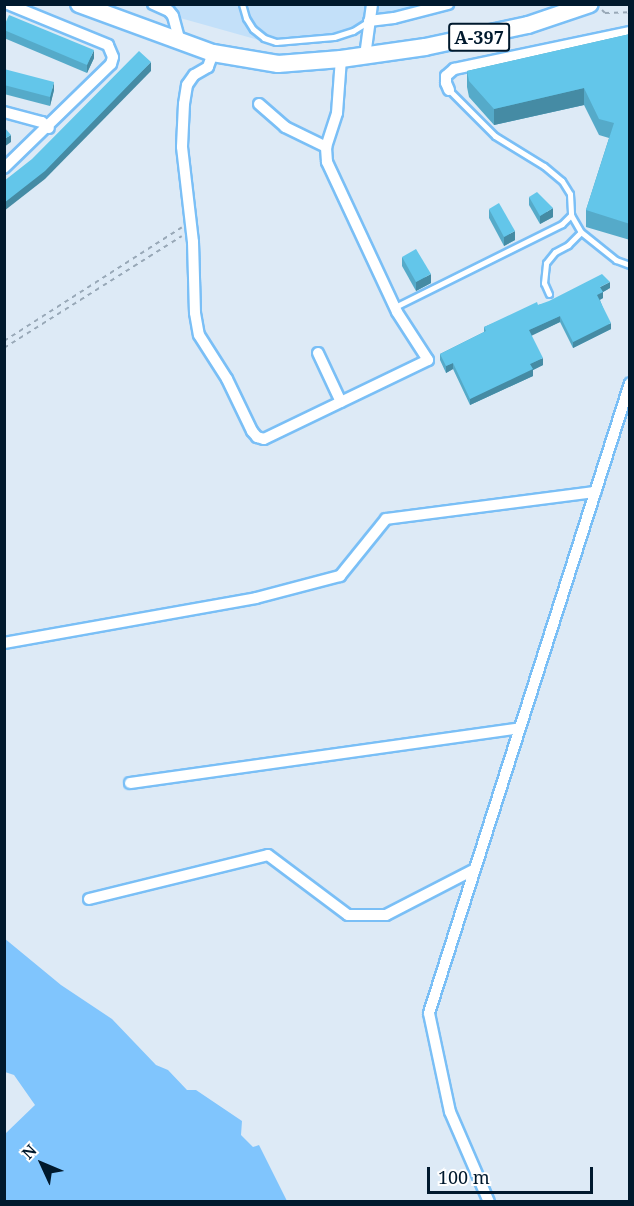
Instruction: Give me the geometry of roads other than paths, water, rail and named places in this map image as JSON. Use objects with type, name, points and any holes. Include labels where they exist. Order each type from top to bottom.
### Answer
[{"type":"main road","name":"A-397","points":[[79,4],[180,43],[213,53],[278,64],[365,56],[482,36],[544,21],[590,4]]},
{"type":"street","points":[[4,168],[49,128],[111,64],[111,51],[108,45],[8,4]]},
{"type":"street","points":[[153,4],[169,11],[173,16],[180,43]]},
{"type":"street","points":[[365,56],[372,4]]},
{"type":"street","points":[[369,21],[394,18],[448,4]]},
{"type":"street","points":[[449,90],[446,76],[454,69],[630,32]]},
{"type":"street","points":[[213,53],[208,67],[194,75],[187,86],[184,104],[182,147],[195,282],[195,313],[199,335],[227,379],[256,437],[264,439],[428,360],[394,307],[327,162],[326,147],[337,113],[341,59]]},
{"type":"street","points":[[259,104],[285,127],[326,147]]},
{"type":"street","points":[[4,112],[42,122],[49,128]]},
{"type":"street","points":[[318,353],[341,402]]},
{"type":"street","points":[[489,1202],[450,1112],[429,1013],[630,383]]},
{"type":"street","points":[[4,643],[256,598],[340,576],[386,519],[595,492]]},
{"type":"street","points":[[130,783],[519,728]]},
{"type":"street","points":[[89,899],[268,855],[348,915],[386,915],[475,869]]},
{"type":"lane","points":[[242,4],[246,18],[253,29],[264,38],[276,42],[334,36],[353,31],[369,21]]},
{"type":"lane","points":[[449,90],[495,136],[544,166],[562,181],[570,194],[571,215],[581,232],[616,260],[630,265]]},
{"type":"lane","points":[[394,307],[562,224],[571,215]]},
{"type":"lane","points":[[549,294],[544,283],[546,263],[555,252],[581,232]]},
{"type":"water","points":[[4,938],[61,985],[112,1019],[156,1065],[168,1070],[187,1090],[196,1090],[242,1121],[241,1135],[253,1147],[259,1145],[287,1201],[5,1201],[6,1133],[35,1105],[14,1075],[5,1072]]}]
